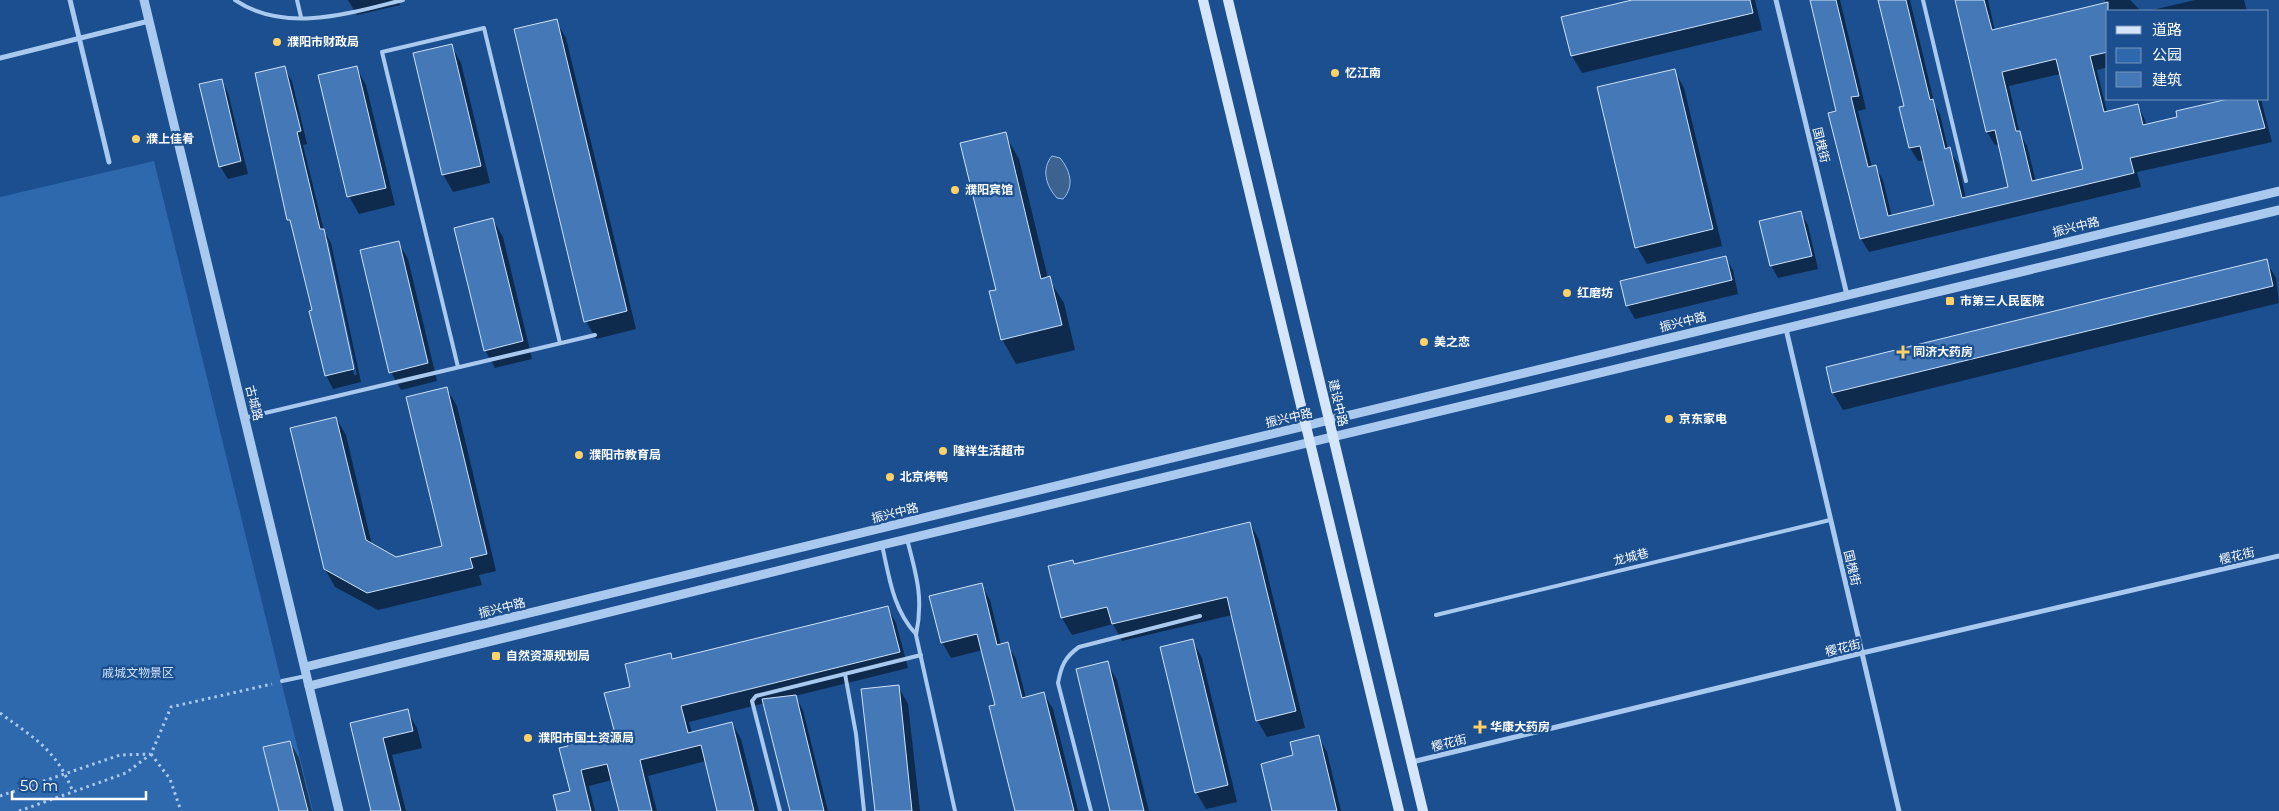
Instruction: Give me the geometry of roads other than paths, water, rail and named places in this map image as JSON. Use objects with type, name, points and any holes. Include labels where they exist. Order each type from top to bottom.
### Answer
[{"type":"main road","points":[[1203,0],[1399,811]]},
{"type":"main road","name":"建设中路","points":[[1228,0],[1423,811]]},
{"type":"street","points":[[70,0],[109,162]]},
{"type":"street","name":"古城路","points":[[144,0],[339,811]]},
{"type":"street","name":"国槐街","points":[[1776,0],[1847,295]]},
{"type":"street","points":[[0,58],[149,21]]},
{"type":"street","name":"振兴中路","points":[[306,672],[1307,426],[2279,191]]},
{"type":"street","points":[[309,686],[882,545],[2279,210]]},
{"type":"street","name":"国槐街","points":[[1786,329],[1899,811]]},
{"type":"street","name":"樱花街","points":[[1412,762],[1862,653],[2279,556]]},
{"type":"lane","points":[[235,0],[250,11],[274,16],[326,18],[403,0]]},
{"type":"lane","points":[[297,0],[301,17]]},
{"type":"lane","points":[[1923,0],[1966,181]]},
{"type":"lane","points":[[458,367],[382,52],[475,30],[484,28],[560,343]]},
{"type":"lane","points":[[244,418],[594,335]]},
{"type":"lane","name":"龙城巷","points":[[1436,614],[1830,520]]},
{"type":"lane","points":[[907,539],[920,591],[920,616],[916,635],[955,811]]},
{"type":"lane","points":[[882,545],[899,611],[906,624],[916,635]]},
{"type":"lane","points":[[1091,811],[1058,683],[1060,667],[1068,655],[1079,647],[1200,616]]},
{"type":"lane","points":[[780,811],[752,701],[756,696],[921,655]]},
{"type":"lane","points":[[282,682],[306,672]]},
{"type":"lane","points":[[845,674],[856,734],[864,811]]},
{"type":"place","name":"濮阳市财政局","points":[[277,42]]},
{"type":"place","name":"忆江南","points":[[1335,73]]},
{"type":"place","name":"濮上佳肴","points":[[136,139]]},
{"type":"place","name":"濮阳宾馆","points":[[955,190]]},
{"type":"place","name":"红磨坊","points":[[1567,293]]},
{"type":"place","name":"市第三人民医院","points":[[1950,301]]},
{"type":"place","name":"美之恋","points":[[1424,342]]},
{"type":"place","name":"同济大药房","points":[[1903,352]]},
{"type":"place","name":"京东家电","points":[[1669,419]]},
{"type":"place","name":"隆祥生活超市","points":[[943,451]]},
{"type":"place","name":"濮阳市教育局","points":[[579,455]]},
{"type":"place","name":"北京烤鸭","points":[[890,477]]},
{"type":"place","name":"自然资源规划局","points":[[496,656]]},
{"type":"place","name":"华康大药房","points":[[1480,727]]},
{"type":"place","name":"濮阳市国土资源局","points":[[528,738]]},
{"type":"park label","name":"戚城文物景区","points":[[138,673]]}]
